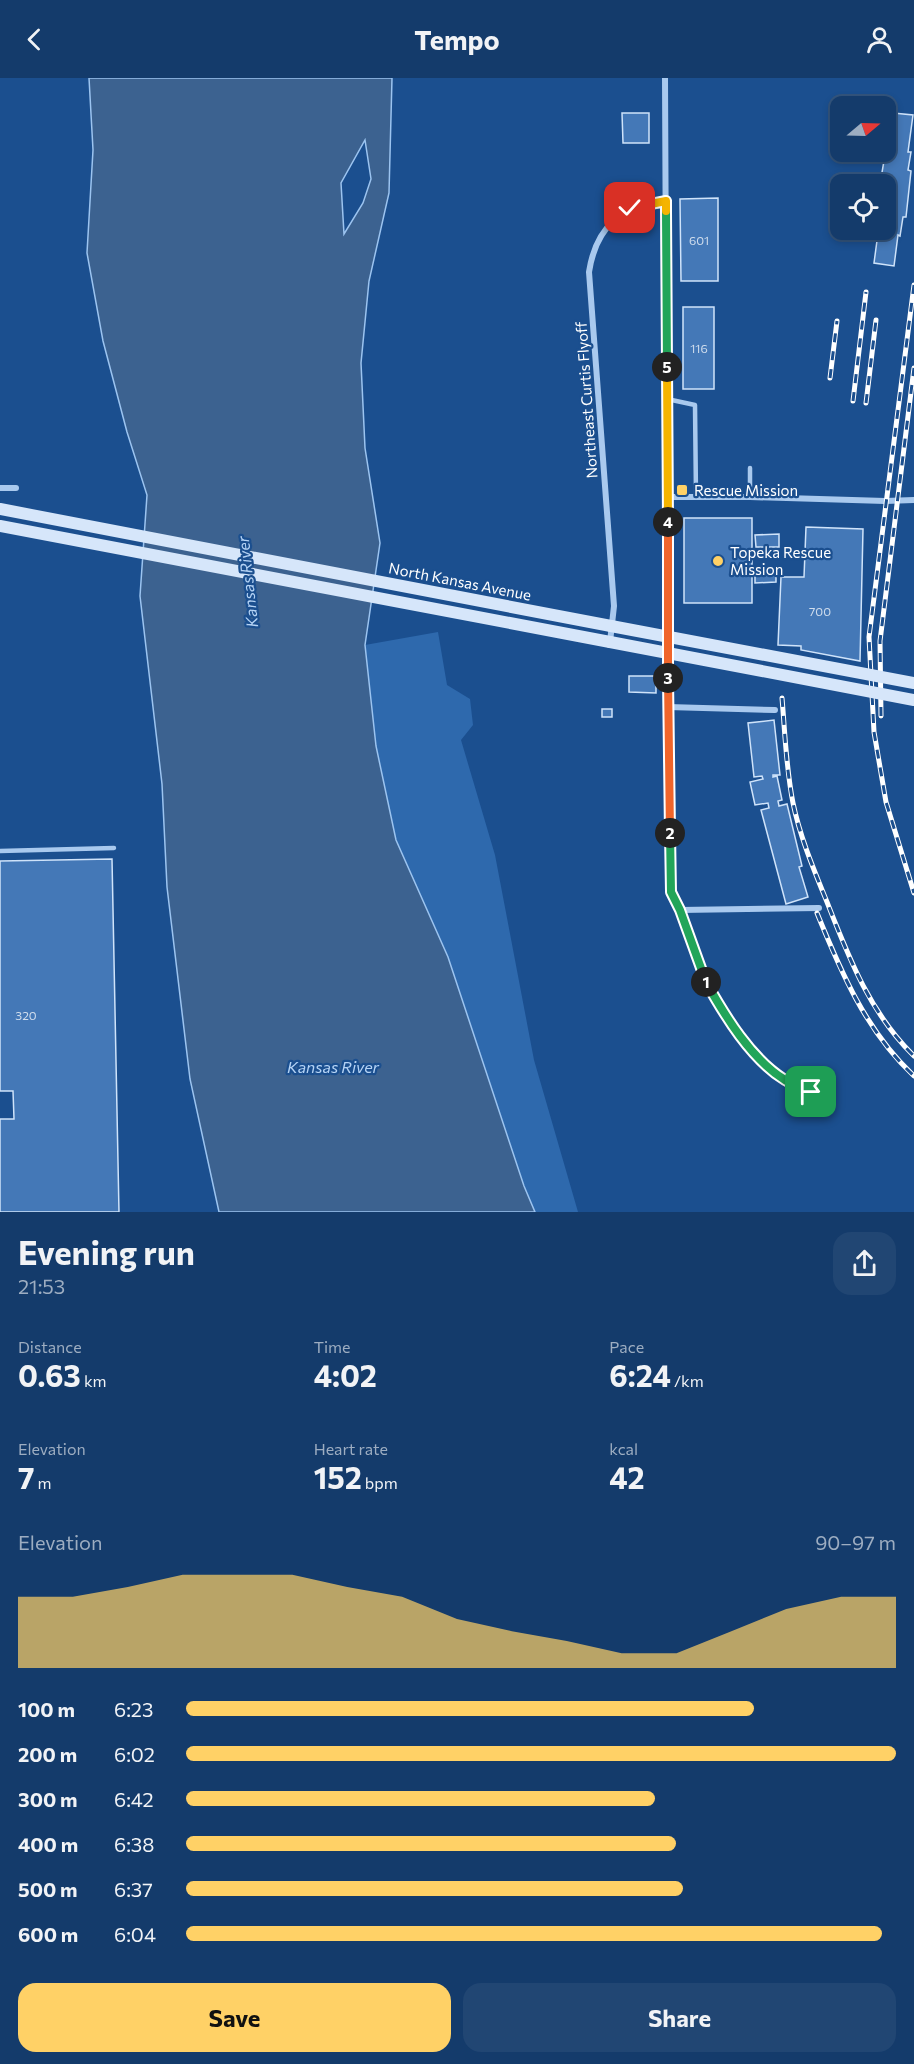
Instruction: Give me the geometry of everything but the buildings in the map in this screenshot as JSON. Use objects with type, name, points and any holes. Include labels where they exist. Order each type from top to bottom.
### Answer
[{"type":"main road","name":"North Kansas Avenue","points":[[0,510],[914,683]]},
{"type":"main road","points":[[0,526],[914,700]]},
{"type":"street","points":[[665,78],[671,892],[680,910],[705,980],[732,1025],[764,1062],[785,1080],[811,1092]]},
{"type":"street","name":"Northeast Curtis Flyoff","points":[[610,642],[614,606],[589,272],[599,238],[614,219],[630,208],[666,201]]},
{"type":"street","points":[[0,488],[16,489]]},
{"type":"street","points":[[668,497],[914,500]]},
{"type":"street","points":[[668,707],[775,710]]},
{"type":"street","points":[[680,910],[819,909]]},
{"type":"lane","points":[[667,399],[695,405],[696,497]]},
{"type":"lane","points":[[750,468],[750,497]]},
{"type":"lane","points":[[0,851],[114,848]]},
{"type":"shaded area","points":[[438,632],[447,685],[470,699],[473,725],[461,740],[495,855],[534,1060],[578,1212],[535,1212],[524,1186],[448,957],[396,840],[376,746],[365,645]]},
{"type":"water","name":"Kansas River","points":[[89,78],[392,78],[389,193],[369,281],[361,363],[365,448],[380,543],[365,645],[376,746],[396,840],[448,957],[524,1186],[535,1212],[219,1212],[190,1079],[167,887],[162,784],[140,596],[147,495],[127,432],[103,341],[87,253],[93,150]],"holes":[[[365,140],[371,179],[363,203],[344,234],[341,183]]]},
{"type":"railway","points":[[914,285],[869,637],[874,732],[886,802],[914,893]]},
{"type":"railway","points":[[853,401],[866,292]]},
{"type":"railway","points":[[866,403],[876,320]]},
{"type":"railway","points":[[830,378],[837,321]]},
{"type":"railway","points":[[881,716],[880,641],[914,368]]},
{"type":"railway","points":[[782,698],[791,790],[796,816],[808,853],[862,984],[885,1022],[914,1056]]},
{"type":"railway","points":[[817,913],[856,1000],[882,1040],[914,1076]]},
{"type":"place","name":"Rescue Mission","points":[[682,490]]},
{"type":"place","name":"Topeka Rescue Mission","points":[[718,561]]},
{"type":"route","points":[[630,208],[666,201],[671,892],[680,910],[705,980],[732,1025],[764,1062],[785,1080],[811,1092]]}]
